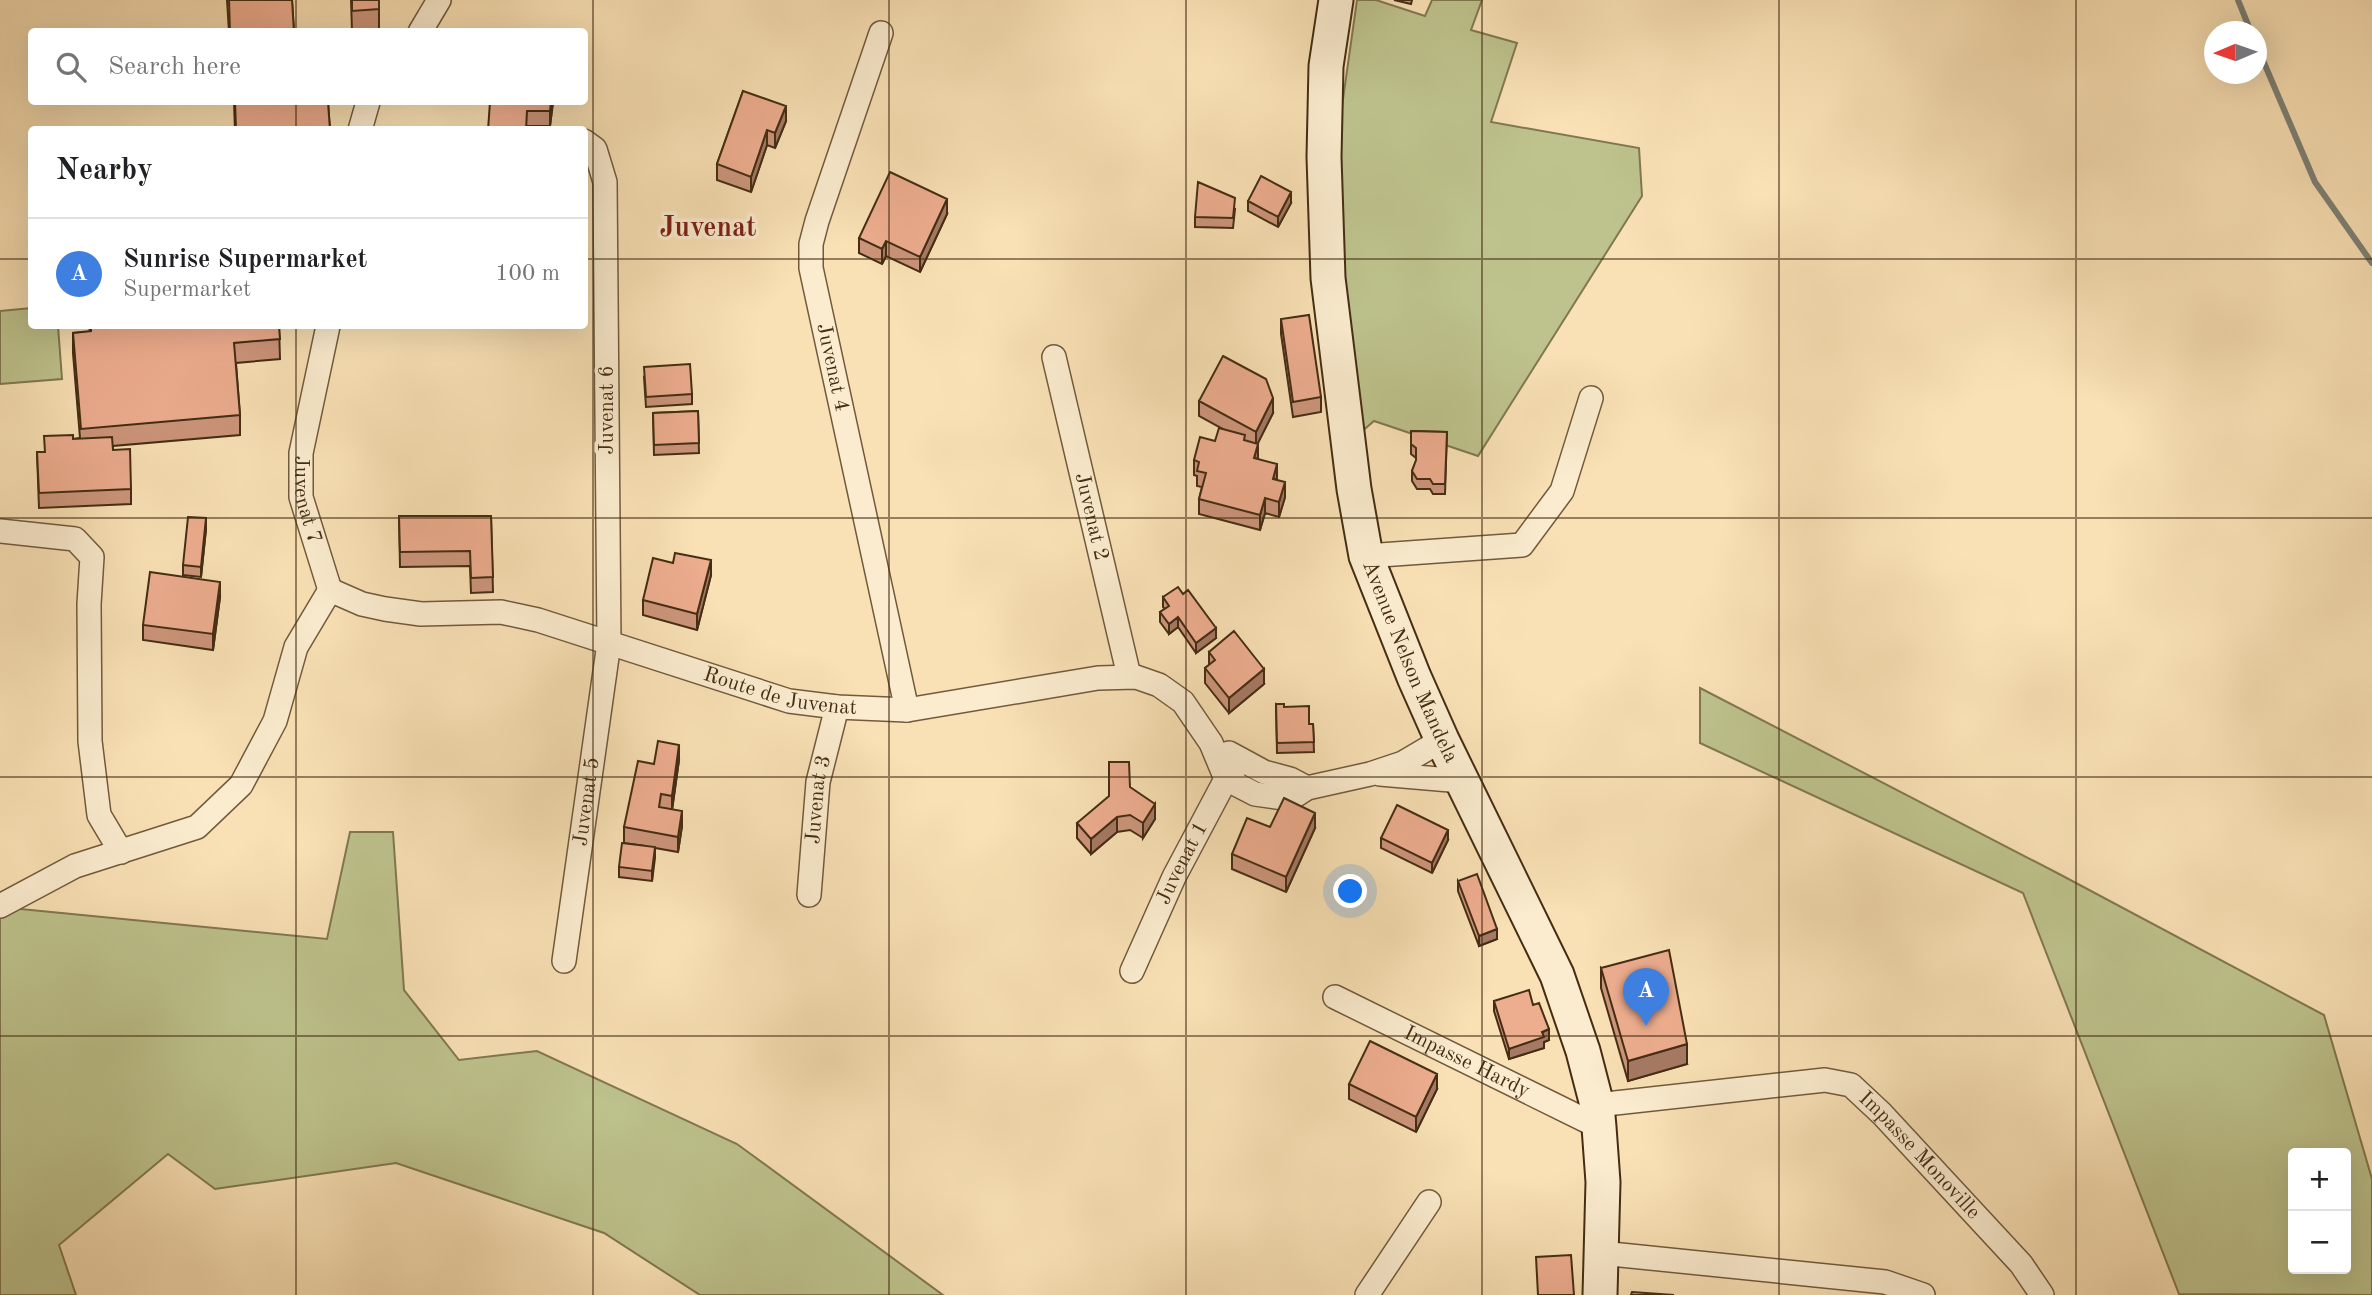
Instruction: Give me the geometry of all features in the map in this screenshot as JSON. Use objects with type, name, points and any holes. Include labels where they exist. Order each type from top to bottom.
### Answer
[{"type":"street","points":[[422,28],[439,0]]},
{"type":"street","name":"Avenue Nelson Mandela","points":[[1336,0],[1326,66],[1324,157],[1328,278],[1354,489],[1366,556],[1442,740],[1557,975],[1583,1051],[1598,1116],[1603,1182],[1600,1295]]},
{"type":"street","name":"Juvenat 4","points":[[881,33],[817,221],[811,244],[811,268],[907,710]]},
{"type":"street","points":[[361,126],[367,105]]},
{"type":"street","name":"Juvenat 6","points":[[588,144],[595,149],[605,183],[609,643]]},
{"type":"street","name":"Juvenat 7","points":[[327,329],[301,453],[301,497],[330,590]]},
{"type":"street","name":"Juvenat 2","points":[[1054,358],[1129,676]]},
{"type":"street","points":[[1366,556],[1522,545],[1562,491],[1591,398]]},
{"type":"street","points":[[0,531],[75,539],[92,557],[89,604],[90,741],[99,815],[121,852]]},
{"type":"street","points":[[0,906],[75,866],[197,827],[241,785],[275,721],[296,647],[330,590]]},
{"type":"street","name":"Route de Juvenat","points":[[330,590],[362,604],[385,609],[421,614],[501,612],[538,620],[789,701],[907,710],[1098,678],[1129,676],[1159,685],[1182,702],[1212,743],[1226,779]]},
{"type":"street","name":"Juvenat 5","points":[[564,961],[609,643]]},
{"type":"street","name":"Juvenat 3","points":[[809,895],[818,782],[837,706]]},
{"type":"street","points":[[1226,779],[1255,794],[1290,799],[1307,788],[1370,774],[1403,763],[1442,740]]},
{"type":"street","name":"Route de Juvenat","points":[[1212,743],[1264,772],[1290,779],[1307,788]]},
{"type":"street","name":"Juvenat 1","points":[[1132,971],[1174,877],[1226,779],[1241,760]]},
{"type":"street","points":[[1370,774],[1462,781]]},
{"type":"street","name":"Impasse Hardy","points":[[1335,996],[1598,1116]]},
{"type":"street","name":"Impasse Monoville","points":[[1598,1116],[1825,1080],[1851,1085],[1882,1114],[2011,1254],[2042,1295]]},
{"type":"street","points":[[1367,1295],[1429,1202]]},
{"type":"street","points":[[1601,1253],[1885,1282],[1923,1295]]},
{"type":"green space","points":[[1357,0],[1376,0],[1425,16],[1432,0],[1482,0],[1471,30],[1517,43],[1491,122],[1639,148],[1642,196],[1478,456],[1374,421],[1359,434],[1332,177]]},
{"type":"green space","points":[[28,308],[28,329],[58,329],[62,379],[0,384],[0,311]]},
{"type":"green space","points":[[1700,688],[2324,1015],[2372,1179],[2372,1295],[2179,1294],[2023,893],[1700,743]]},
{"type":"green space","points":[[350,832],[393,832],[404,990],[459,1060],[537,1051],[737,1144],[943,1295],[700,1295],[604,1233],[396,1163],[215,1189],[168,1154],[59,1245],[76,1295],[0,1295],[0,907],[327,939]]},
{"type":"building","points":[[229,0],[292,0],[294,28],[230,28]]},
{"type":"building","points":[[352,0],[379,0],[379,9],[352,11]]},
{"type":"building","points":[[743,91],[786,106],[775,133],[767,130],[751,177],[717,164]]},
{"type":"building","points":[[235,105],[328,105],[330,126],[236,126]]},
{"type":"building","points":[[490,105],[551,105],[550,111],[527,111],[526,126],[488,126]]},
{"type":"building","points":[[890,172],[947,199],[920,257],[886,241],[882,249],[859,238]]},
{"type":"building","points":[[1261,176],[1291,192],[1278,217],[1248,201]]},
{"type":"building","points":[[1198,182],[1235,198],[1233,218],[1195,217]]},
{"type":"building","points":[[1309,315],[1321,397],[1293,402],[1281,319]]},
{"type":"building","points":[[279,329],[280,339],[234,343],[240,415],[81,429],[73,333]]},
{"type":"building","points":[[1223,356],[1266,379],[1273,398],[1256,432],[1199,401]]},
{"type":"building","points":[[690,364],[692,394],[646,397],[644,367]]},
{"type":"building","points":[[698,411],[699,443],[654,445],[653,413]]},
{"type":"building","points":[[1219,428],[1245,435],[1244,440],[1258,444],[1254,458],[1277,464],[1273,479],[1285,482],[1279,502],[1265,498],[1260,515],[1199,499],[1206,473],[1197,471],[1199,462],[1194,460],[1200,437],[1215,441]]},
{"type":"building","points":[[1411,431],[1447,432],[1445,484],[1433,484],[1430,479],[1417,479],[1412,471],[1416,448],[1411,444]]},
{"type":"building","points":[[73,435],[73,439],[112,437],[113,450],[130,449],[131,489],[39,493],[37,452],[45,452],[44,436]]},
{"type":"building","points":[[399,516],[491,516],[493,577],[471,578],[470,551],[400,552]]},
{"type":"building","points":[[188,517],[206,518],[201,567],[183,565]]},
{"type":"building","points":[[675,553],[711,560],[697,614],[643,600],[653,558],[673,563]]},
{"type":"building","points":[[150,572],[220,582],[213,634],[143,625]]},
{"type":"building","points":[[1178,587],[1183,594],[1188,590],[1216,628],[1196,643],[1178,617],[1169,624],[1160,612],[1169,606],[1163,597]]},
{"type":"building","points":[[1234,631],[1264,669],[1229,698],[1205,668],[1215,660],[1209,652]]},
{"type":"building","points":[[1276,704],[1284,704],[1284,707],[1309,706],[1309,724],[1313,724],[1314,742],[1277,743]]},
{"type":"building","points":[[658,741],[679,745],[672,796],[661,794],[659,807],[682,811],[678,837],[624,827],[638,761],[654,764]]},
{"type":"building","points":[[1109,762],[1129,762],[1130,787],[1155,804],[1143,823],[1130,815],[1117,817],[1091,839],[1077,823],[1109,796]]},
{"type":"building","points":[[1284,798],[1315,813],[1286,877],[1232,854],[1247,818],[1270,827]]},
{"type":"building","points":[[1397,805],[1448,830],[1432,863],[1381,838]]},
{"type":"building","points":[[622,843],[655,847],[652,871],[619,867]]},
{"type":"building","points":[[1477,874],[1497,929],[1479,936],[1458,881]]},
{"type":"building","points":[[1669,950],[1687,1044],[1628,1061],[1601,968]]},
{"type":"building","points":[[1529,990],[1533,1005],[1539,1003],[1549,1029],[1542,1032],[1544,1037],[1509,1049],[1494,1001]]},
{"type":"building","points":[[1370,1041],[1437,1074],[1416,1117],[1349,1084]]},
{"type":"building","points":[[1571,1255],[1574,1295],[1538,1295],[1536,1257]]},
{"type":"building","points":[[1632,1292],[1674,1295],[1631,1295]]},
{"type":"waterway","points":[[2238,0],[2247,21]]},
{"type":"waterway","points":[[2267,70],[2315,182],[2372,263]]},
{"type":"place","name":"Sunrise Supermarket","points":[[1646,1026]]},
{"type":"district","name":"Juvenat","points":[[708,229]]}]
